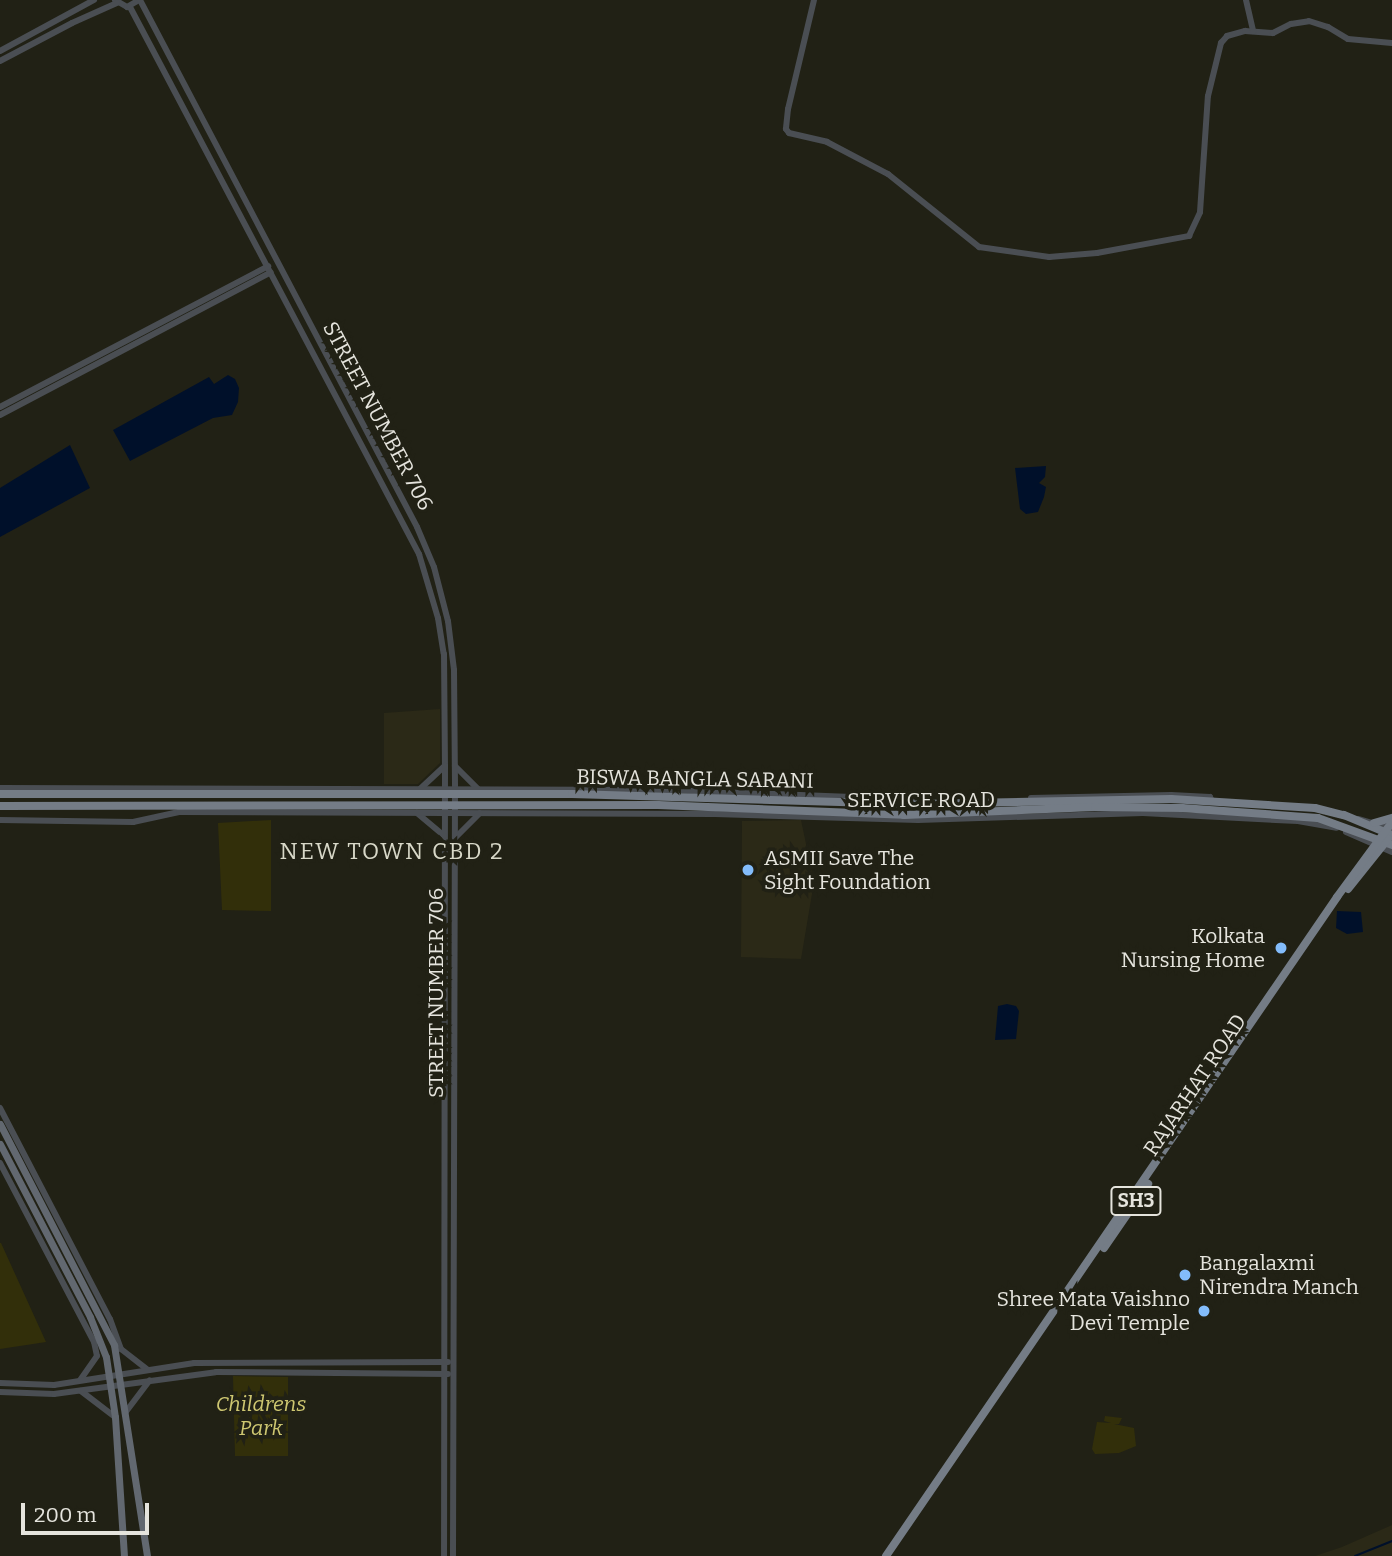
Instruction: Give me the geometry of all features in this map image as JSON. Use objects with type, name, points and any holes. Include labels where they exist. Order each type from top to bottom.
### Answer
[{"type":"main road","name":"BISWA BANGLA SARANI","points":[[0,794],[18,791],[455,792],[686,795],[917,804],[1171,797],[1305,807],[1356,820],[1388,834]]},
{"type":"main road","name":"BISWA BANGLA SARANI","points":[[0,806],[455,809],[658,805],[904,815],[1003,816],[1121,807],[1271,813],[1323,818],[1388,834]]},
{"type":"main road","points":[[1374,823],[1388,834]]},
{"type":"main road","name":"RAJARHAT ROAD","points":[[888,1556],[1388,834]]},
{"type":"main road","points":[[0,1124],[106,1327],[120,1374],[147,1556]]},
{"type":"main road","points":[[0,1144],[98,1334],[109,1376],[115,1417],[124,1556]]},
{"type":"main road","points":[[64,1245],[75,1250]]},
{"type":"main road","points":[[50,1254],[60,1258]]},
{"type":"street","points":[[0,51],[94,0]]},
{"type":"street","points":[[0,61],[116,1],[130,7],[139,0]]},
{"type":"street","name":"STREET NUMBER 706","points":[[139,0],[428,550],[444,602],[452,644],[455,766],[453,1556]]},
{"type":"street","points":[[814,0],[788,109],[786,129],[789,133],[827,142],[888,174],[979,247],[1053,258],[1189,236],[1200,212],[1208,96],[1221,44],[1231,34],[1252,31],[1273,33],[1291,24],[1314,21],[1348,39],[1392,43]]},
{"type":"street","points":[[1246,0],[1252,31]]},
{"type":"street","name":"STREET NUMBER 706","points":[[130,7],[407,530],[426,574],[444,654],[444,1556]]},
{"type":"street","points":[[0,407],[270,269]]},
{"type":"street","points":[[0,415],[270,269]]},
{"type":"street","points":[[420,789],[445,766]]},
{"type":"street","points":[[455,766],[478,789]]},
{"type":"street","points":[[0,788],[18,791]]},
{"type":"street","points":[[150,792],[420,789],[444,792]]},
{"type":"street","points":[[455,792],[478,789],[738,792],[903,799],[917,804]]},
{"type":"street","points":[[1003,816],[1006,803]]},
{"type":"street","points":[[0,820],[134,822],[179,812],[444,809]]},
{"type":"street","name":"SERVICE ROAD","points":[[455,809],[481,812],[715,814],[918,820],[1003,816]]},
{"type":"street","points":[[415,811],[444,836]]},
{"type":"street","points":[[454,839],[462,828],[481,812]]},
{"type":"street","points":[[1356,820],[1361,818],[1374,823]]},
{"type":"street","points":[[1388,834],[1392,852]]},
{"type":"street","points":[[0,1108],[75,1250],[121,1349],[148,1370]]},
{"type":"street","points":[[0,1163],[87,1325],[97,1353],[80,1380]]},
{"type":"street","points":[[0,1382],[47,1385],[194,1363],[454,1362]]},
{"type":"street","points":[[0,1392],[48,1395],[216,1372],[454,1374]]},
{"type":"street","points":[[125,1413],[149,1380]]},
{"type":"street","points":[[81,1391],[115,1417]]},
{"type":"shaded area","points":[[440,709],[440,763],[418,784],[384,784],[384,713]]},
{"type":"shaded area","points":[[801,820],[814,882],[801,959],[741,957],[742,821]]},
{"type":"shaded area","points":[[1392,1525],[1392,1556],[1315,1556],[1342,1547]]},
{"type":"green space","points":[[271,820],[271,911],[222,910],[218,823]]},
{"type":"green space","points":[[1,1243],[46,1342],[0,1349]]},
{"type":"green space","name":"Childrens Park","points":[[233,1376],[288,1377],[288,1456],[235,1456]]},
{"type":"green space","points":[[1105,1416],[1122,1418],[1119,1424],[1114,1424],[1134,1428],[1136,1446],[1119,1453],[1095,1454],[1092,1449],[1097,1422],[1111,1423],[1104,1421]]},
{"type":"water","points":[[228,375],[235,379],[239,388],[238,402],[232,415],[213,418],[130,461],[113,430],[209,377],[214,384]]},
{"type":"water","points":[[70,445],[90,488],[0,537],[0,488]]},
{"type":"water","points":[[1046,466],[1045,477],[1039,483],[1046,487],[1038,512],[1026,514],[1020,509],[1015,468]]},
{"type":"water","points":[[1337,911],[1361,912],[1363,932],[1347,934],[1336,928]]},
{"type":"water","points":[[998,1006],[1016,1006],[1019,1011],[1016,1039],[995,1040]]},
{"type":"waterway","points":[[1355,1556],[1392,1541]]},
{"type":"place","name":"ASMII Save The Sight Foundation","points":[[748,870]]},
{"type":"place","name":"Kolkata Nursing Home","points":[[1281,948]]},
{"type":"place","name":"Bangalaxmi Nirendra Manch","points":[[1185,1275]]},
{"type":"place","name":"Shree Mata Vaishno Devi Temple","points":[[1204,1311]]},
{"type":"district","name":"NEW TOWN CBD 2","points":[[392,851]]}]
